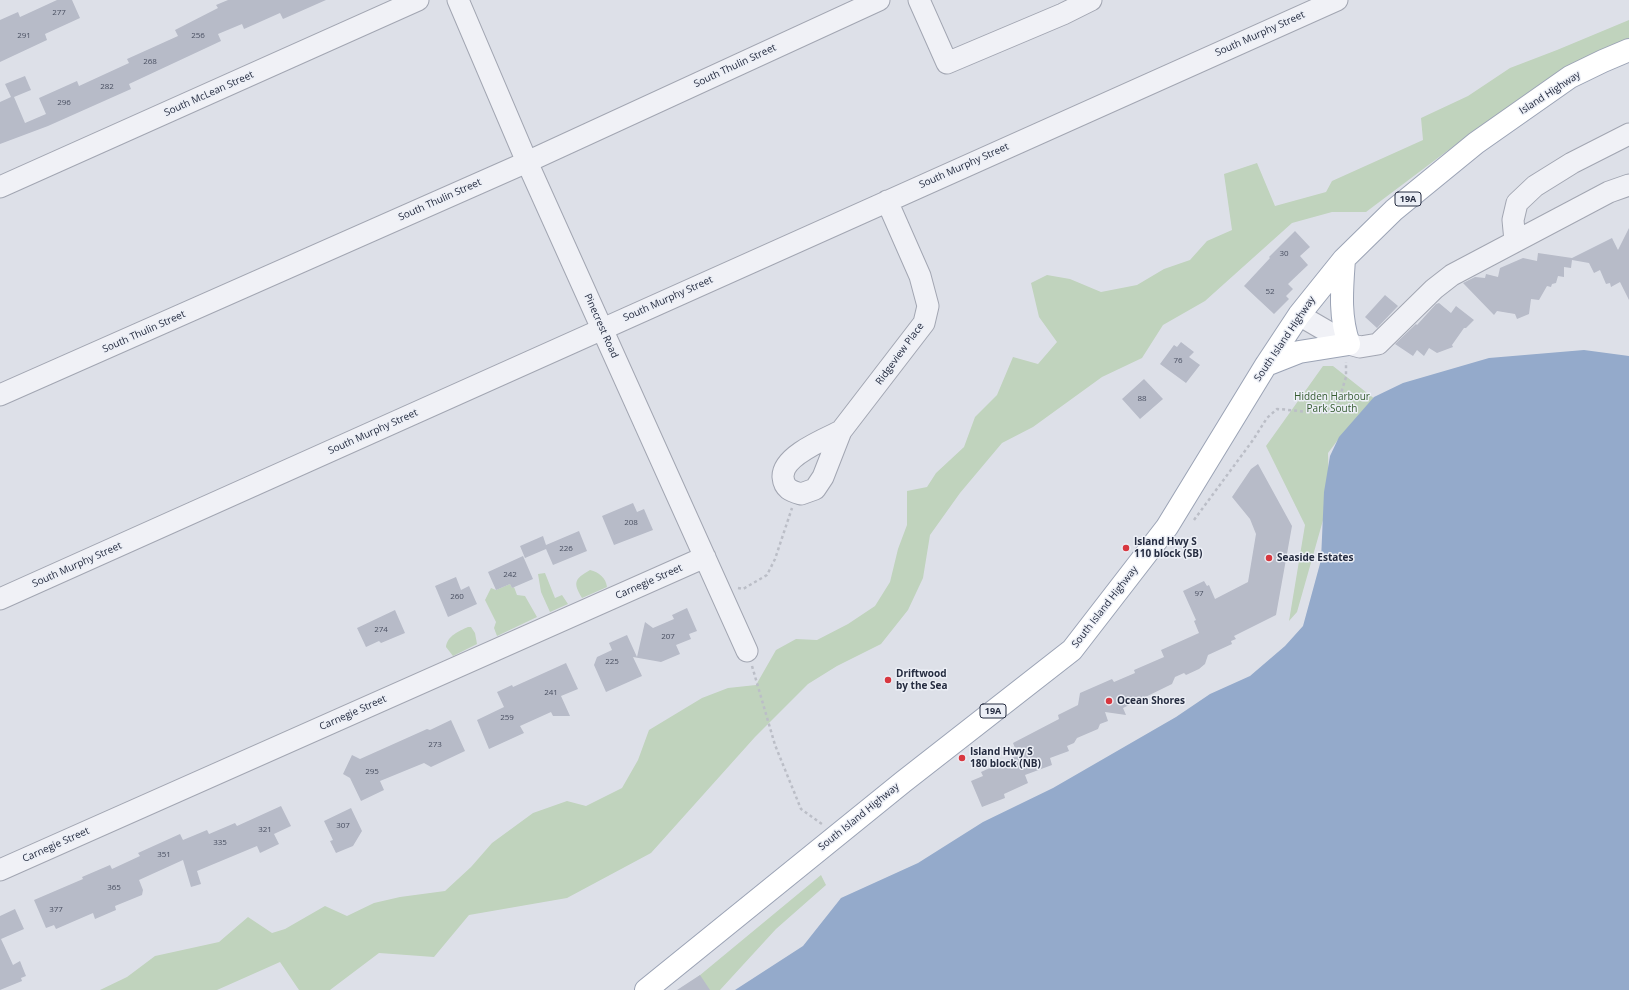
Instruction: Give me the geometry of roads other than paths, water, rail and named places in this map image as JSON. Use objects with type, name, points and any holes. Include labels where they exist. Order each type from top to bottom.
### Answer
[{"type":"main road","name":"Island Highway","points":[[1476,143],[1570,77],[1629,50]]},
{"type":"main road","name":"South Island Highway","points":[[646,990],[903,782],[1072,650],[1167,527],[1266,365],[1299,315],[1344,259],[1394,210],[1476,143]]},
{"type":"main road","points":[[1266,365],[1299,352],[1349,344],[1344,330],[1342,313],[1344,259]]},
{"type":"street","name":"South McLean Street","points":[[0,187],[418,0]]},
{"type":"street","name":"Pinecrest Road","points":[[458,0],[527,162],[747,651]]},
{"type":"street","name":"South Thulin Street","points":[[0,396],[527,162],[879,0]]},
{"type":"street","points":[[919,0],[947,63],[1063,14],[1091,0]]},
{"type":"street","name":"South Murphy Street","points":[[0,599],[1337,0]]},
{"type":"street","points":[[1516,241],[1513,220],[1517,203],[1522,198],[1535,186],[1572,163],[1629,134]]},
{"type":"street","points":[[1299,315],[1349,344],[1360,347],[1378,344],[1434,289],[1452,275],[1609,192],[1629,185]]},
{"type":"street","name":"Ridgeview Place","points":[[841,431],[815,444],[789,461],[783,471],[784,483],[790,491],[801,494],[815,489],[823,477],[841,431],[924,324],[928,306],[920,276],[887,201]]},
{"type":"street","name":"Carnegie Street","points":[[0,870],[706,557]]},
{"type":"water","points":[[1584,350],[1629,356],[1629,990],[735,990],[803,946],[841,898],[918,863],[983,822],[1053,788],[1176,717],[1210,694],[1250,676],[1285,646],[1303,626],[1321,560],[1324,492],[1330,456],[1339,437],[1374,397],[1403,383],[1489,358]]},
{"type":"place","name":"Island Hwy S 110 block (SB)","points":[[1126,548]]},
{"type":"place","name":"Seaside Estates","points":[[1269,558]]},
{"type":"place","name":"Driftwood by the Sea","points":[[888,680]]},
{"type":"place","name":"Ocean Shores","points":[[1109,701]]},
{"type":"place","name":"Island Hwy S 180 block (NB)","points":[[962,758]]},
{"type":"park label","name":"Hidden Harbour Park South","points":[[1332,402]]}]
